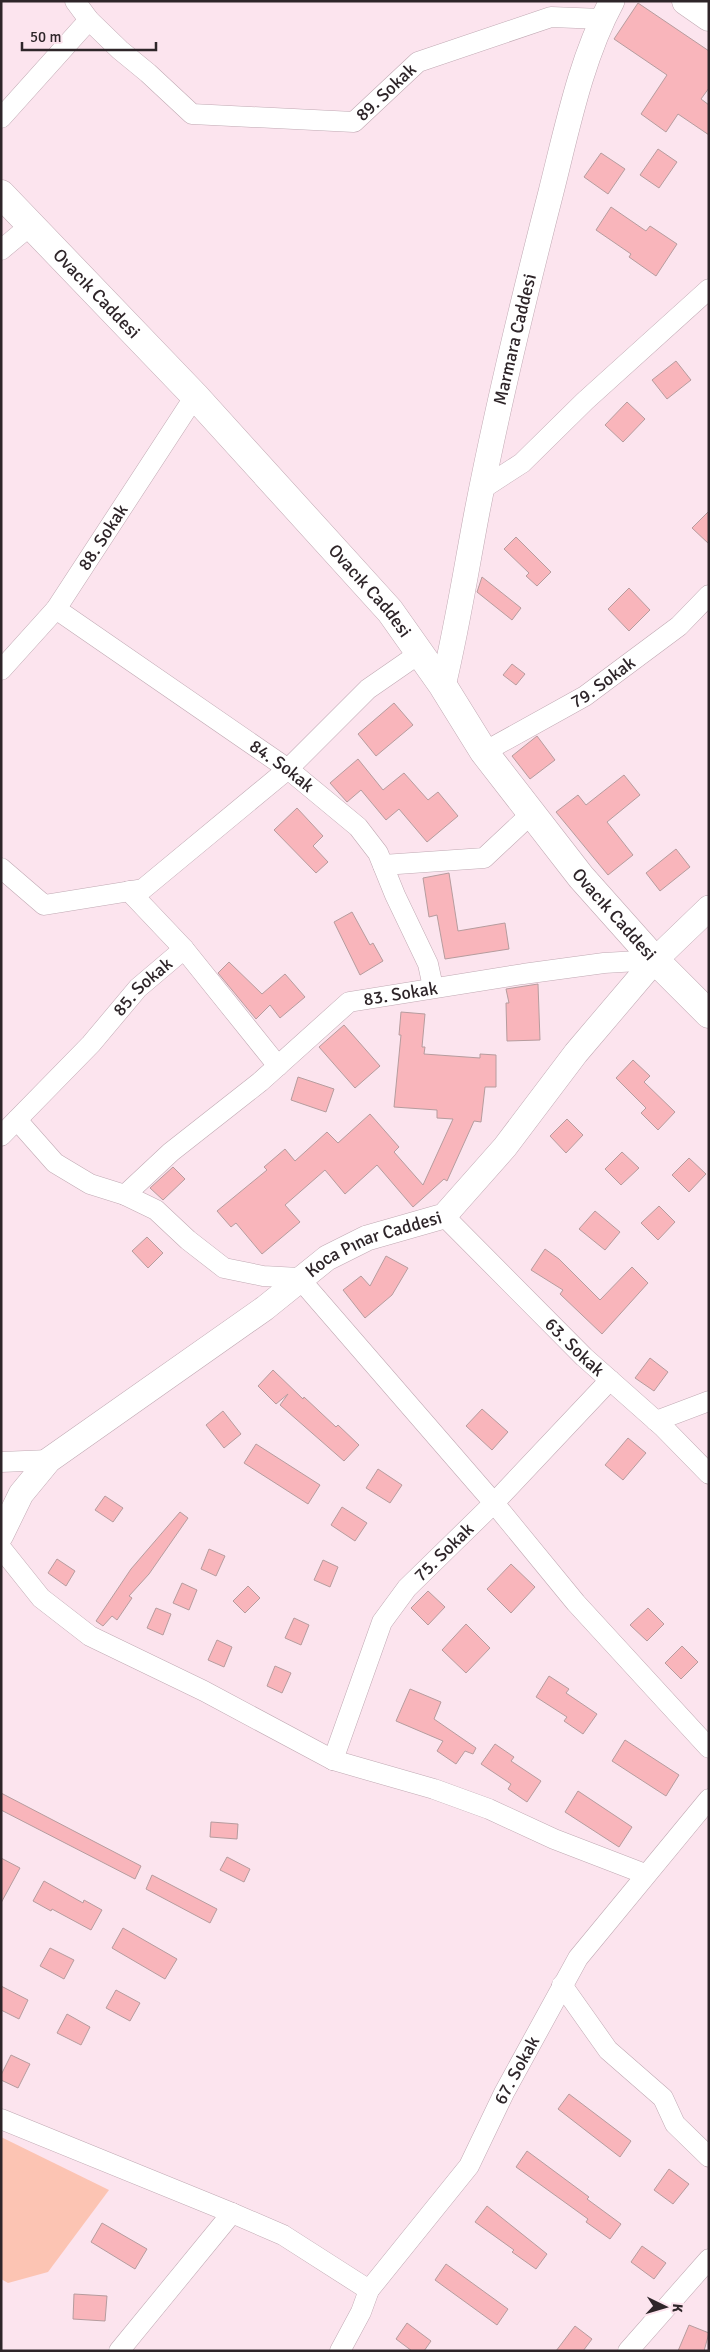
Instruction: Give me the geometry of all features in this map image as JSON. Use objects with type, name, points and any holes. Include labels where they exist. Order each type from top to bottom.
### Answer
[{"type":"main road","points":[[686,1],[709,17]]},
{"type":"main road","name":"Ovacık Caddesi","points":[[1,194],[195,396],[390,611],[443,686],[484,752],[531,814],[581,877],[655,960],[709,1014]]},
{"type":"street","points":[[1,118],[89,20],[77,2]]},
{"type":"street","name":"89. Sokak","points":[[89,20],[192,114],[354,122],[418,62],[551,17],[607,10]]},
{"type":"street","name":"Marmara Caddesi","points":[[443,686],[457,626],[482,489],[532,268],[576,95],[607,10]]},
{"type":"street","points":[[1,250],[31,225]]},
{"type":"street","points":[[482,489],[522,463],[585,401],[709,289]]},
{"type":"street","name":"88. Sokak","points":[[1,670],[56,609],[195,396]]},
{"type":"street","name":"79. Sokak","points":[[484,752],[585,696],[679,626],[709,595]]},
{"type":"street","name":"84. Sokak","points":[[56,609],[288,769],[358,827],[378,853],[428,964],[433,987]]},
{"type":"street","points":[[1,868],[44,905],[143,889],[288,769],[368,689],[420,653]]},
{"type":"street","points":[[383,865],[484,858],[531,814]]},
{"type":"street","points":[[129,891],[184,949]]},
{"type":"street","name":"Koca Pınar Caddesi","points":[[1,1535],[21,1494],[49,1460],[265,1308],[299,1278],[327,1258],[367,1238],[444,1216],[506,1147],[576,1053],[655,960],[709,908]]},
{"type":"street","name":"85. Sokak","points":[[1,1136],[91,1044],[138,988],[184,949],[278,1066]]},
{"type":"street","name":"83. Sokak","points":[[125,1195],[172,1152],[278,1066],[348,1002],[433,987],[604,963],[655,960]]},
{"type":"street","points":[[17,1120],[55,1163],[90,1184],[125,1195],[156,1210],[188,1240],[224,1268],[263,1276],[299,1278],[494,1503],[576,1603],[709,1748]]},
{"type":"street","name":"63. Sokak","points":[[444,1216],[577,1350],[656,1421],[709,1474]]},
{"type":"street","name":"75. Sokak","points":[[333,1760],[382,1622],[413,1582],[494,1503],[610,1380]]},
{"type":"street","points":[[656,1421],[709,1401]]},
{"type":"street","points":[[1,1462],[49,1460]]},
{"type":"street","points":[[1,1548],[41,1598],[90,1636],[204,1691],[333,1760],[434,1789],[489,1809],[554,1839],[645,1874]]},
{"type":"street","name":"67. Sokak","points":[[340,2351],[361,2312],[370,2290],[469,2166],[504,2094],[578,1958],[645,1874],[706,1809]]},
{"type":"street","points":[[562,1986],[608,2050],[663,2098],[675,2124],[709,2157]]},
{"type":"street","points":[[1,2119],[232,2212],[283,2236],[370,2290]]},
{"type":"street","points":[[119,2351],[232,2212]]},
{"type":"street","points":[[628,2351],[709,2259]]},
{"type":"shaded area","points":[[1,2137],[109,2190],[48,2272],[8,2283],[1,2279]]},
{"type":"building","points":[[638,3],[709,51],[709,88],[701,99],[709,105],[709,135],[678,114],[666,132],[641,114],[667,75],[614,39]]},
{"type":"building","points":[[658,149],[677,162],[659,188],[640,175]]},
{"type":"building","points":[[601,153],[625,169],[608,194],[584,177]]},
{"type":"building","points":[[611,207],[646,231],[650,226],[677,244],[656,276],[629,257],[631,254],[596,230]]},
{"type":"building","points":[[676,361],[691,380],[667,399],[652,380]]},
{"type":"building","points":[[627,402],[645,419],[623,442],[605,425]]},
{"type":"building","points":[[709,511],[709,544],[692,528]]},
{"type":"building","points":[[516,537],[551,572],[537,586],[526,576],[529,573],[504,549]]},
{"type":"building","points":[[482,577],[521,608],[512,620],[477,592]]},
{"type":"building","points":[[629,588],[650,610],[629,631],[608,609]]},
{"type":"building","points":[[512,664],[525,674],[516,685],[503,675]]},
{"type":"building","points":[[394,703],[413,725],[376,756],[358,734]]},
{"type":"building","points":[[537,736],[555,760],[530,779],[512,756]]},
{"type":"building","points":[[358,759],[383,790],[404,773],[428,800],[438,792],[458,816],[427,842],[399,809],[386,820],[361,790],[347,802],[330,783]]},
{"type":"building","points":[[624,775],[640,795],[607,822],[633,855],[608,875],[556,812],[578,795],[586,805]]},
{"type":"building","points":[[297,808],[323,836],[313,846],[328,862],[316,873],[274,830]]},
{"type":"building","points":[[676,849],[690,867],[660,891],[646,873]]},
{"type":"building","points":[[449,873],[458,931],[505,923],[509,949],[445,959],[437,915],[429,917],[423,878]]},
{"type":"building","points":[[352,912],[370,945],[373,943],[383,961],[360,975],[334,922]]},
{"type":"building","points":[[229,962],[262,994],[285,974],[305,997],[280,1018],[270,1005],[256,1019],[218,973]]},
{"type":"building","points":[[538,984],[540,1040],[507,1041],[506,1003],[509,1003],[506,989]]},
{"type":"building","points":[[401,1012],[425,1014],[422,1047],[425,1047],[424,1054],[480,1058],[480,1054],[496,1055],[496,1087],[485,1087],[481,1122],[474,1121],[447,1181],[444,1179],[413,1207],[377,1165],[345,1194],[325,1170],[285,1205],[300,1222],[262,1254],[236,1223],[231,1227],[217,1211],[267,1170],[264,1167],[285,1149],[295,1161],[327,1132],[338,1143],[370,1114],[399,1147],[394,1152],[423,1185],[453,1119],[437,1118],[437,1110],[394,1107],[401,1035],[399,1035]]},
{"type":"building","points":[[344,1025],[380,1066],[355,1088],[319,1047]]},
{"type":"building","points":[[633,1060],[650,1076],[644,1082],[675,1112],[658,1130],[641,1113],[646,1108],[616,1078]]},
{"type":"building","points":[[298,1077],[334,1089],[326,1112],[291,1100]]},
{"type":"building","points":[[567,1119],[583,1135],[566,1153],[550,1136]]},
{"type":"building","points":[[622,1152],[639,1168],[621,1185],[605,1169]]},
{"type":"building","points":[[689,1158],[706,1174],[689,1192],[672,1175]]},
{"type":"building","points":[[173,1167],[185,1179],[163,1200],[150,1188]]},
{"type":"building","points":[[659,1206],[675,1222],[658,1240],[641,1223]]},
{"type":"building","points":[[595,1211],[620,1232],[605,1250],[579,1229]]},
{"type":"building","points":[[147,1237],[163,1253],[148,1268],[132,1251]]},
{"type":"building","points":[[545,1249],[559,1259],[600,1300],[632,1267],[648,1283],[602,1334],[560,1294],[563,1290],[531,1270]]},
{"type":"building","points":[[386,1256],[408,1268],[392,1295],[365,1318],[343,1290],[361,1276],[370,1286]]},
{"type":"building","points":[[650,1358],[668,1372],[654,1391],[635,1378]]},
{"type":"building","points":[[273,1370],[303,1399],[304,1397],[336,1427],[338,1425],[359,1445],[344,1461],[280,1405],[288,1394],[276,1404],[258,1386]]},
{"type":"building","points":[[482,1409],[508,1432],[492,1450],[466,1426]]},
{"type":"building","points":[[223,1411],[241,1434],[224,1448],[206,1425]]},
{"type":"building","points":[[628,1438],[646,1453],[623,1480],[605,1465]]},
{"type":"building","points":[[256,1444],[320,1485],[308,1504],[244,1463]]},
{"type":"building","points":[[378,1469],[402,1485],[390,1503],[366,1488]]},
{"type":"building","points":[[105,1496],[123,1508],[113,1522],[95,1510]]},
{"type":"building","points":[[342,1507],[367,1523],[355,1541],[331,1525]]},
{"type":"building","points":[[180,1512],[188,1518],[149,1574],[129,1596],[132,1598],[117,1620],[112,1616],[103,1626],[96,1621],[131,1569]]},
{"type":"building","points":[[209,1549],[225,1556],[216,1576],[201,1569]]},
{"type":"building","points":[[57,1559],[75,1571],[66,1586],[48,1573]]},
{"type":"building","points":[[323,1560],[338,1567],[330,1587],[314,1580]]},
{"type":"building","points":[[511,1564],[535,1587],[511,1613],[487,1589]]},
{"type":"building","points":[[182,1583],[197,1590],[189,1610],[173,1603]]},
{"type":"building","points":[[248,1586],[260,1598],[245,1613],[233,1601]]},
{"type":"building","points":[[428,1591],[445,1607],[428,1625],[411,1608]]},
{"type":"building","points":[[156,1608],[171,1614],[163,1635],[147,1628]]},
{"type":"building","points":[[648,1608],[664,1624],[647,1641],[630,1625]]},
{"type":"building","points":[[294,1618],[309,1625],[301,1645],[285,1638]]},
{"type":"building","points":[[466,1624],[490,1648],[466,1673],[442,1650]]},
{"type":"building","points":[[217,1640],[232,1647],[224,1667],[208,1660]]},
{"type":"building","points":[[682,1646],[698,1662],[681,1679],[665,1663]]},
{"type":"building","points":[[275,1666],[291,1673],[282,1693],[267,1686]]},
{"type":"building","points":[[549,1676],[569,1689],[566,1693],[597,1714],[583,1734],[564,1721],[567,1717],[536,1697]]},
{"type":"building","points":[[410,1689],[441,1702],[434,1719],[476,1748],[473,1754],[465,1751],[456,1764],[437,1751],[443,1741],[396,1721]]},
{"type":"building","points":[[625,1740],[679,1775],[666,1796],[612,1761]]},
{"type":"building","points":[[495,1744],[514,1757],[511,1761],[541,1781],[527,1802],[508,1789],[511,1784],[481,1764]]},
{"type":"building","points":[[578,1791],[632,1827],[619,1847],[565,1812]]},
{"type":"building","points":[[1,1793],[141,1866],[135,1879],[1,1810]]},
{"type":"building","points":[[211,1822],[238,1824],[237,1839],[210,1837]]},
{"type":"building","points":[[227,1857],[250,1869],[244,1882],[220,1870]]},
{"type":"building","points":[[1,1858],[20,1868],[1,1903]]},
{"type":"building","points":[[152,1875],[217,1909],[210,1923],[146,1889]]},
{"type":"building","points":[[44,1881],[83,1903],[84,1900],[102,1910],[91,1930],[33,1901]]},
{"type":"building","points":[[123,1928],[177,1959],[165,1979],[112,1948]]},
{"type":"building","points":[[50,1948],[74,1960],[64,1979],[40,1966]]},
{"type":"building","points":[[1,1986],[28,2000],[19,2019],[1,2010]]},
{"type":"building","points":[[116,1990],[140,2003],[130,2021],[106,2008]]},
{"type":"building","points":[[67,2014],[90,2027],[81,2045],[57,2033]]},
{"type":"building","points":[[11,2055],[30,2064],[18,2088],[1,2080],[1,2075]]},
{"type":"building","points":[[569,2094],[631,2141],[620,2157],[558,2109]]},
{"type":"building","points":[[527,2151],[589,2197],[587,2199],[621,2224],[610,2239],[586,2222],[588,2219],[516,2167]]},
{"type":"building","points":[[669,2169],[689,2184],[673,2204],[654,2190]]},
{"type":"building","points":[[487,2206],[547,2254],[536,2269],[512,2252],[514,2250],[475,2222]]},
{"type":"building","points":[[102,2223],[147,2249],[135,2269],[91,2242]]},
{"type":"building","points":[[642,2246],[666,2263],[654,2279],[631,2262]]},
{"type":"building","points":[[446,2264],[508,2309],[497,2325],[435,2280]]},
{"type":"building","points":[[74,2294],[107,2296],[105,2321],[73,2319]]},
{"type":"building","points":[[407,2323],[431,2341],[424,2351],[412,2351],[396,2339]]},
{"type":"building","points":[[689,2325],[709,2333],[704,2351],[678,2351]]},
{"type":"building","points":[[575,2326],[592,2339],[583,2351],[556,2351]]}]
